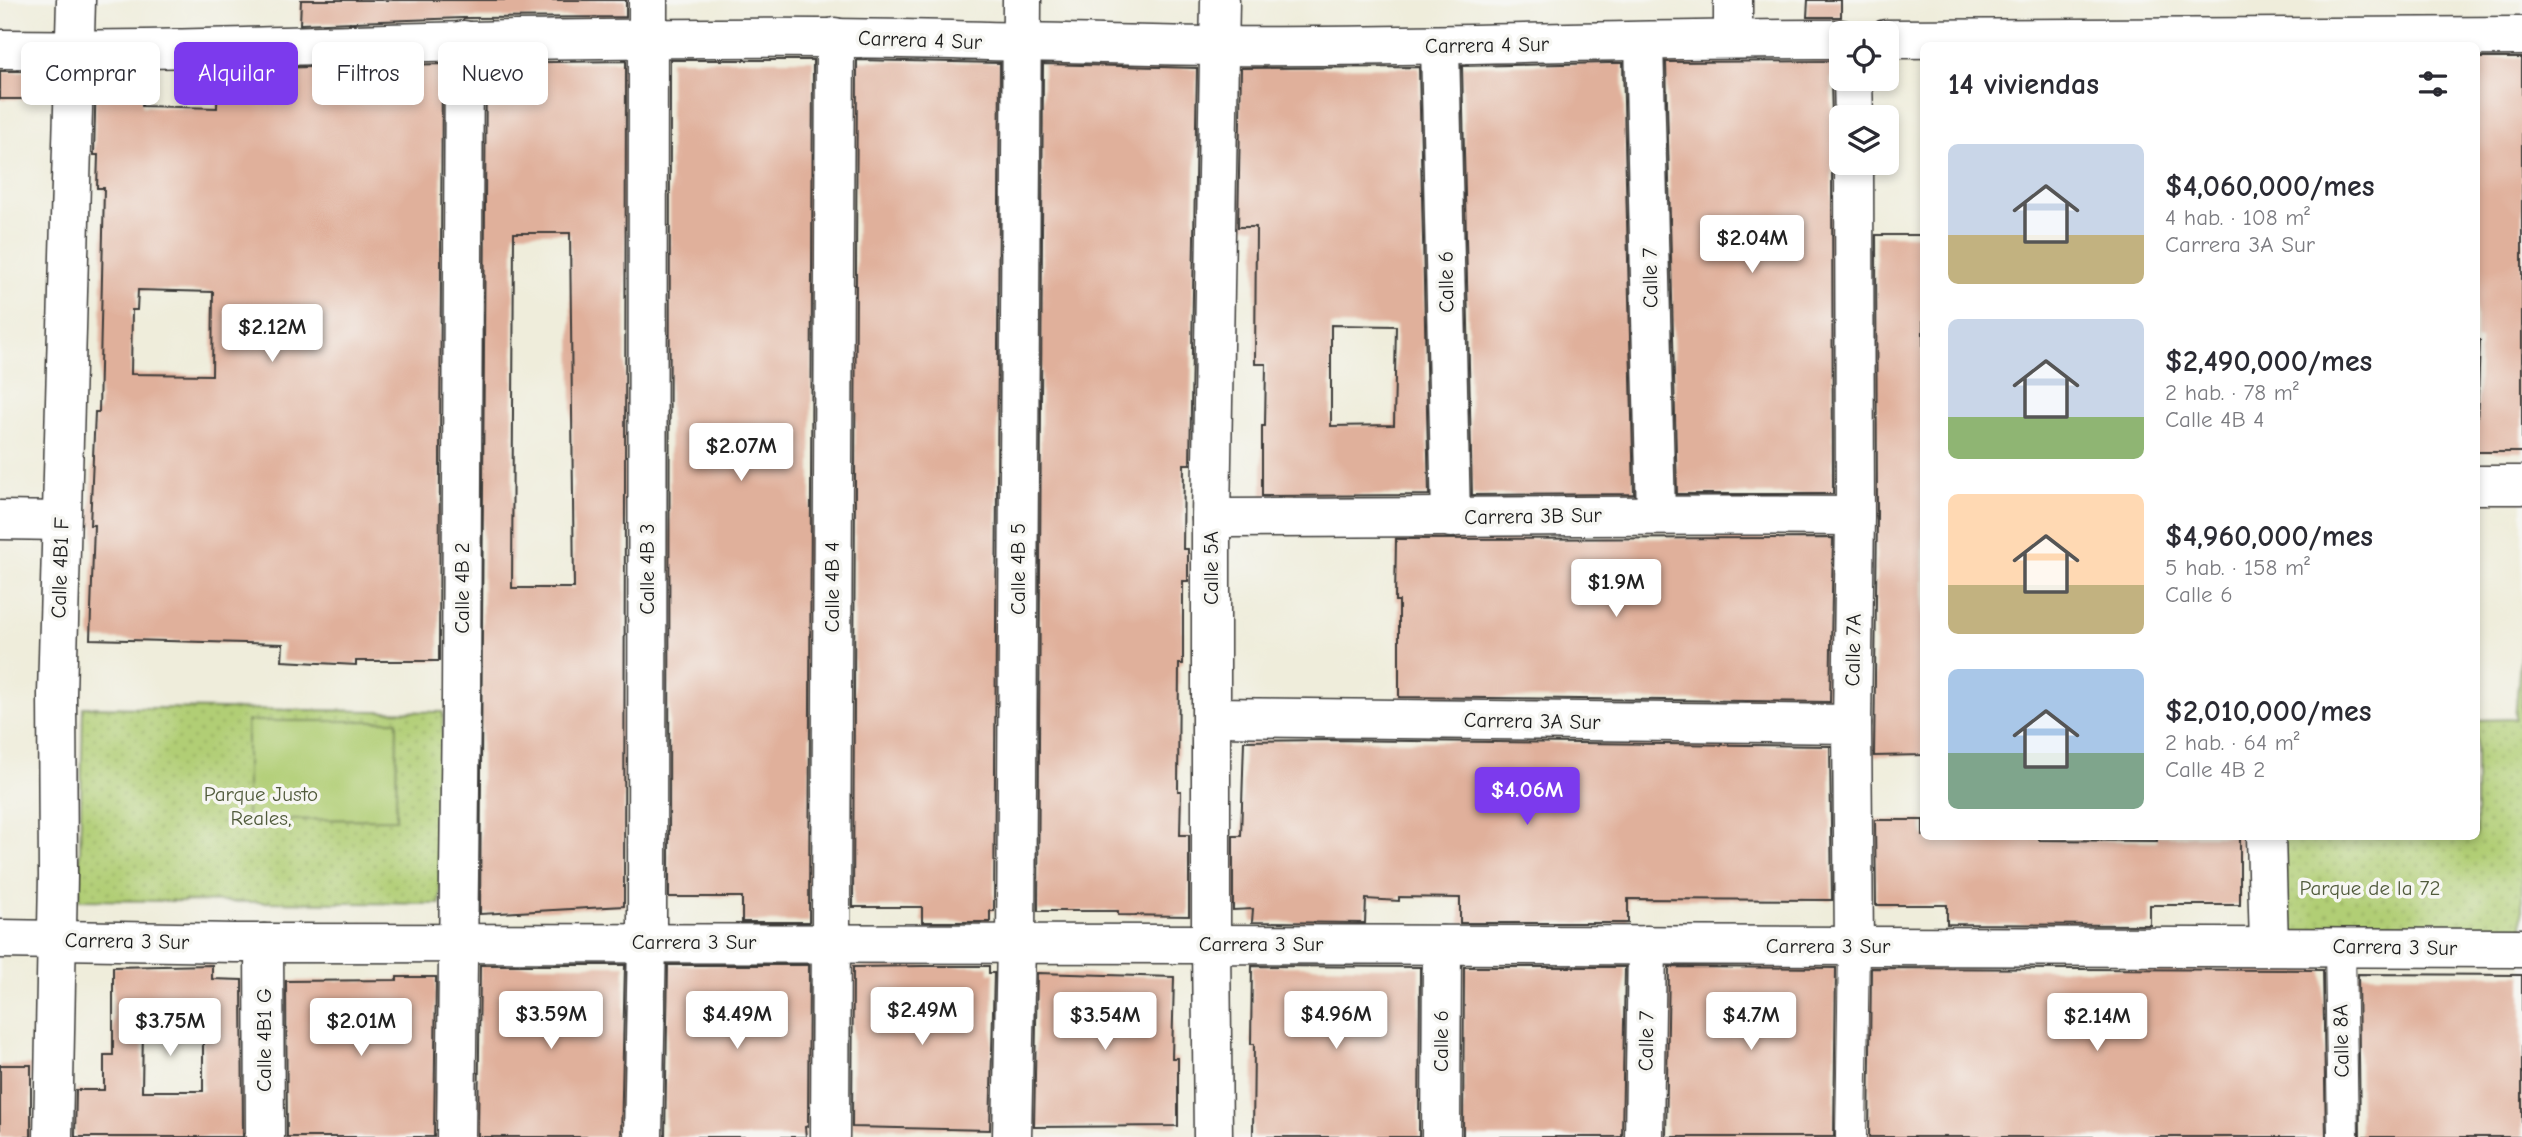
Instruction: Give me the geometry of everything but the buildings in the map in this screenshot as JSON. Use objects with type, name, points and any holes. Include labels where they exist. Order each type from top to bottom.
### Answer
[{"type":"street","name":"Calle 4B1 F","points":[[74,42],[76,0]]},
{"type":"street","name":"Calle 4B 3","points":[[643,1137],[646,942],[648,0]]},
{"type":"street","name":"Calle 4B 5","points":[[1012,1137],[1016,943],[1021,0]]},
{"type":"street","name":"Calle 5A","points":[[1213,1137],[1211,518],[1220,0]]},
{"type":"street","points":[[1733,0],[1733,39]]},
{"type":"street","points":[[1899,39],[2522,36]]},
{"type":"street","name":"Carrera 4 Sur","points":[[160,49],[647,38],[835,37],[1219,46],[1440,46],[1829,39]]},
{"type":"street","name":"Calle 4B 4","points":[[830,1137],[835,37]]},
{"type":"street","name":"Calle 4B 2","points":[[456,1137],[464,40]]},
{"type":"street","name":"Calle 7","points":[[1644,42],[1656,514]]},
{"type":"street","name":"Calle 6","points":[[1440,46],[1451,518]]},
{"type":"street","name":"Carrera 4 Sur","points":[[0,49],[21,49]]},
{"type":"street","name":"Calle 4B1 F","points":[[53,1137],[57,940],[57,694],[72,105]]},
{"type":"street","name":"Calle 7A","points":[[1851,1137],[1854,946],[1854,175]]},
{"type":"street","points":[[2480,485],[2522,485]]},
{"type":"street","name":"Carrera 3B Sur","points":[[1211,518],[1451,518],[1656,514],[1855,516]]},
{"type":"street","points":[[0,520],[61,521]]},
{"type":"street","name":"Carrera 3A Sur","points":[[1212,717],[1852,724]]},
{"type":"street","points":[[2266,840],[2269,946]]},
{"type":"street","name":"Carrera 3 Sur","points":[[0,939],[264,943],[2522,948]]},
{"type":"street","name":"Calle 4B1 G","points":[[264,943],[265,1137]]},
{"type":"street","name":"Calle 6","points":[[1441,1137],[1442,945]]},
{"type":"street","name":"Calle 7","points":[[1644,1137],[1647,945]]},
{"type":"street","name":"Calle 8A","points":[[2340,946],[2343,1137]]},
{"type":"green space","name":"Parque de la 72","points":[[2522,637],[2522,938],[2285,940],[2284,840],[2480,840],[2480,720],[2515,719]]},
{"type":"green space","name":"Parque Justo Reales,","points":[[83,707],[443,712],[440,904],[79,900]]},
{"type":"green space","points":[[247,721],[397,721],[396,819],[247,820]]}]
